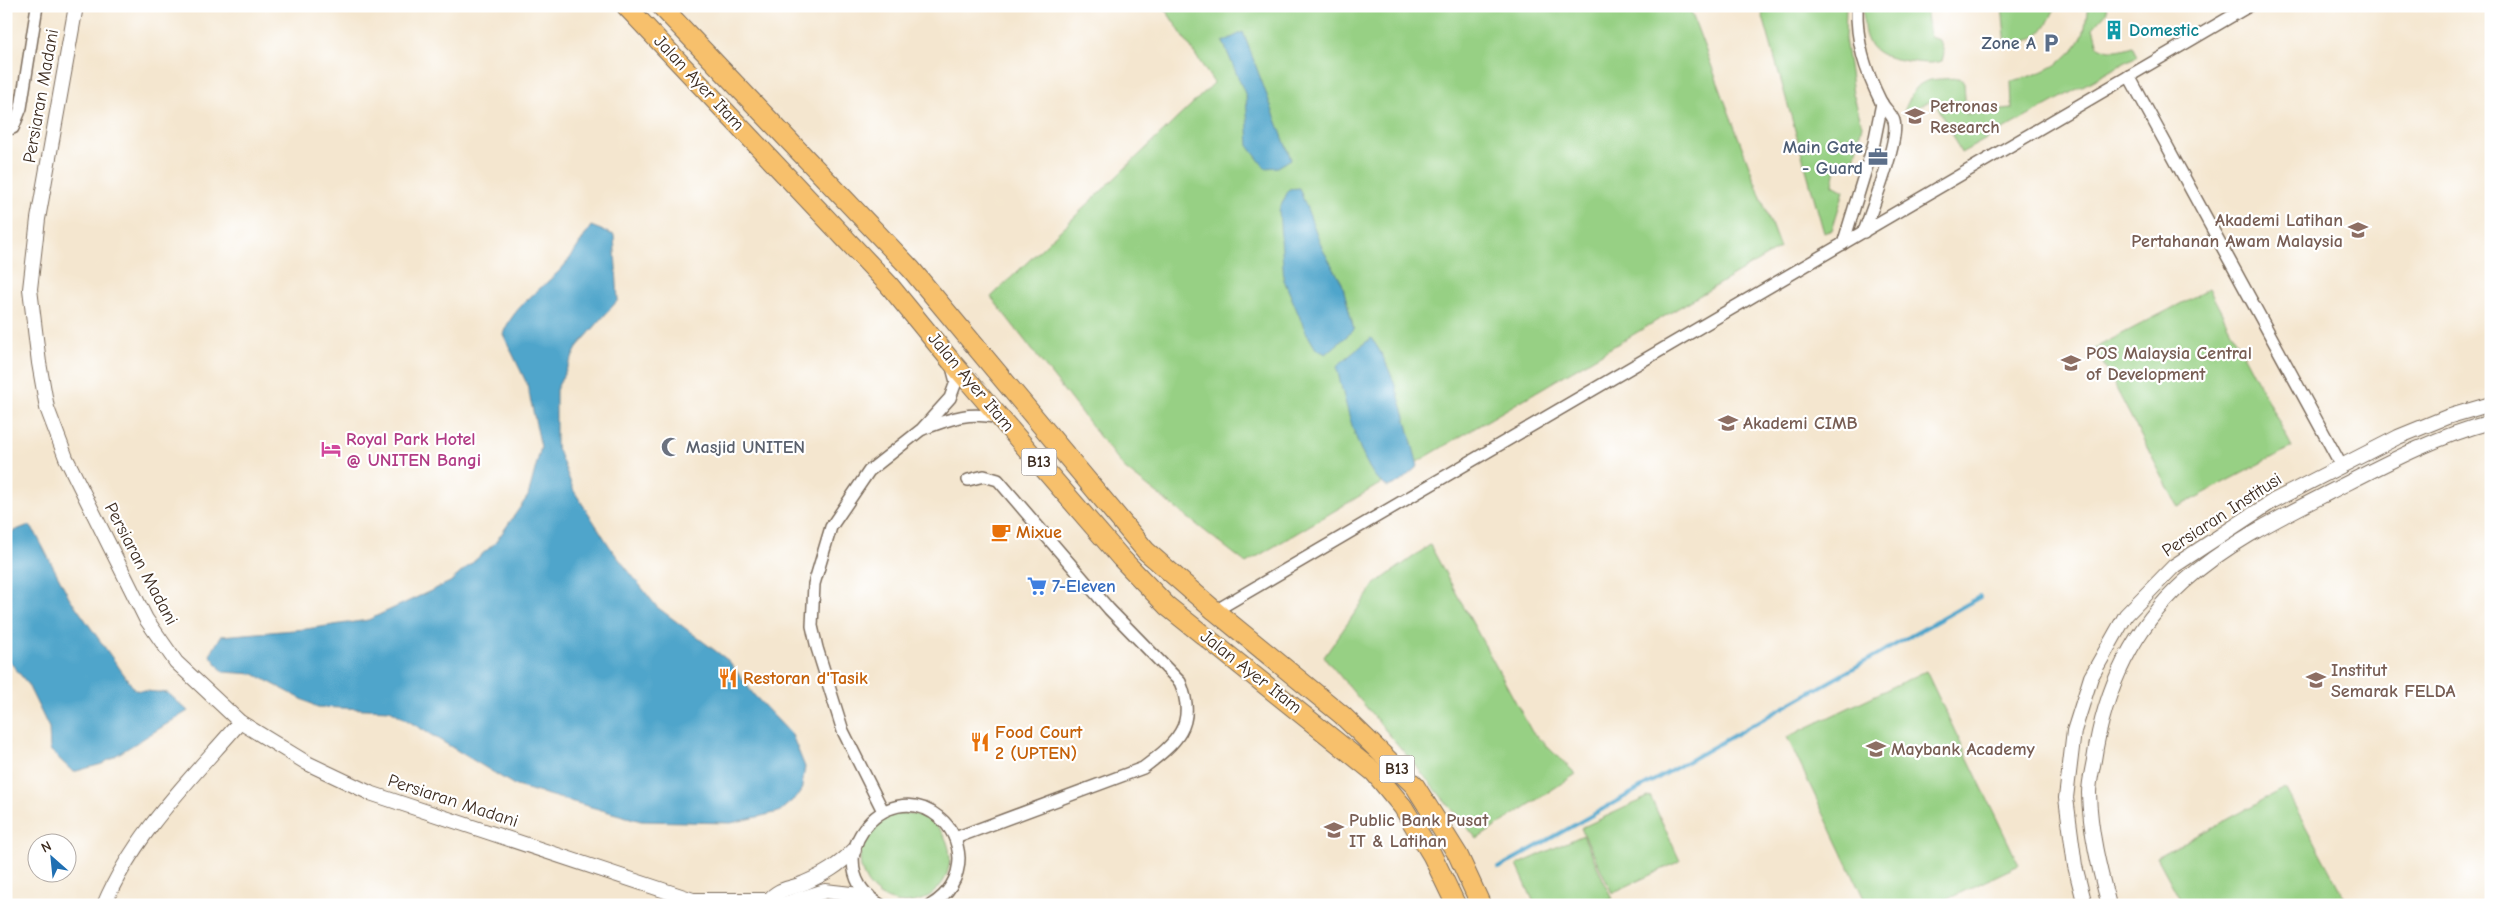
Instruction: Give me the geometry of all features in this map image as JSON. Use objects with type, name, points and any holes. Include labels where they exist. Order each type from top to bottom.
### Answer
[{"type":"main road","name":"Jalan Ayer Itam","points":[[626,6],[889,285],[951,361],[1121,558],[1167,606],[1374,772],[1403,807],[1432,855],[1456,905]]},
{"type":"main road","name":"Jalan Ayer Itam","points":[[661,6],[911,269],[1146,551],[1342,715],[1415,786],[1458,855],[1481,905]]},
{"type":"street","points":[[9,129],[21,108],[37,6]]},
{"type":"street","name":"Persiaran Madani","points":[[76,6],[38,219],[30,289],[38,363],[47,408],[78,485],[146,619],[176,662],[240,722],[307,763],[370,793],[695,903],[778,901]]},
{"type":"street","points":[[1857,6],[1857,33],[1862,56],[1882,103],[1894,121],[1892,146],[1864,232]]},
{"type":"street","points":[[1216,611],[2249,6]]},
{"type":"street","points":[[2130,76],[2341,465]]},
{"type":"street","points":[[1843,244],[1874,143],[1882,103]]},
{"type":"street","points":[[883,812],[843,731],[816,648],[812,626],[814,584],[831,527],[869,471],[922,429],[950,398],[956,382],[951,361]]},
{"type":"street","name":"Persiaran Institusi","points":[[2085,905],[2075,866],[2066,798],[2074,731],[2091,677],[2126,615],[2174,566],[2274,501],[2341,465],[2446,417],[2491,404]]},
{"type":"street","points":[[922,429],[958,416],[981,414],[1001,418]]},
{"type":"street","name":"Persiaran Institusi","points":[[2109,905],[2097,860],[2089,792],[2098,735],[2113,682],[2146,625],[2184,582],[2222,552],[2283,516],[2398,458],[2453,434],[2491,422]]},
{"type":"street","points":[[955,838],[1143,768],[1165,751],[1180,735],[1185,725],[1187,713],[1185,696],[1180,682],[1109,609],[998,480],[984,476],[968,480]]},
{"type":"street","points":[[104,905],[119,872],[140,839],[240,722]]},
{"type":"street","points":[[880,905],[868,896],[854,870],[854,850],[861,831],[874,817],[901,806],[920,808],[944,822],[955,838],[959,855],[957,873],[949,889],[931,905]]},
{"type":"street","points":[[778,901],[801,884],[836,868],[854,850]]},
{"type":"street","points":[[778,901],[825,891],[868,896]]},
{"type":"green space","points":[[1163,6],[1689,6],[1780,248],[1246,563],[1124,468],[991,297],[1214,83]]},
{"type":"green space","points":[[1760,6],[1846,6],[1845,38],[1853,93],[1862,125],[1853,164],[1836,167],[1833,185],[1844,191],[1832,230],[1824,233]]},
{"type":"green space","points":[[1864,6],[1926,6],[1930,37],[1940,40],[1944,53],[1942,61],[1929,63],[1907,61],[1884,56],[1876,51],[1870,46],[1864,29]]},
{"type":"green space","points":[[2002,6],[2056,6],[2047,23],[2038,34],[2017,44],[2006,46]]},
{"type":"green space","points":[[2088,6],[2106,6],[2107,12],[2093,28],[2098,46],[2115,50],[2132,46],[2137,56],[1961,153],[1934,99],[1903,114],[1917,87],[1922,83],[1937,79],[1960,78],[1964,83],[1966,114],[2012,109],[2011,81],[2043,72],[2069,54],[2082,37]]},
{"type":"green space","points":[[2209,289],[2292,447],[2178,507],[2095,348]]},
{"type":"green space","points":[[1430,545],[1532,732],[1576,774],[1477,839],[1324,657],[1375,584]]},
{"type":"green space","points":[[1926,671],[2019,865],[1935,905],[1867,905],[1787,737]]},
{"type":"green space","points":[[2285,788],[2348,905],[2183,905],[2157,857]]},
{"type":"green space","points":[[1650,796],[1680,861],[1612,893],[1581,828]]},
{"type":"green space","points":[[905,813],[922,817],[937,826],[946,841],[950,858],[946,875],[937,890],[922,899],[905,903],[888,899],[873,890],[864,875],[860,858],[864,841],[873,826],[888,817]]},
{"type":"green space","points":[[1583,835],[1612,899],[1600,905],[1535,905],[1517,865]]},
{"type":"water","points":[[1243,32],[1291,159],[1278,167],[1265,168],[1249,147],[1246,96],[1223,42]]},
{"type":"water","points":[[1299,188],[1323,250],[1342,283],[1354,330],[1326,354],[1316,349],[1306,332],[1284,280],[1279,210],[1289,189]]},
{"type":"water","points":[[591,226],[614,235],[618,300],[578,346],[556,390],[556,445],[574,491],[612,550],[657,607],[729,661],[754,695],[792,735],[805,767],[801,793],[779,812],[731,823],[641,821],[516,786],[390,710],[317,707],[254,674],[223,672],[210,655],[221,636],[306,629],[368,620],[450,582],[495,543],[528,496],[541,447],[527,384],[503,334],[521,306],[566,263]]},
{"type":"water","points":[[1371,338],[1380,351],[1394,382],[1418,466],[1400,482],[1388,487],[1378,480],[1362,452],[1349,416],[1337,369],[1338,365]]},
{"type":"water","points":[[29,525],[35,532],[69,597],[135,690],[168,693],[188,711],[102,764],[73,772],[50,750],[49,728],[27,683],[6,657],[6,534]]},
{"type":"waterway","points":[[1498,868],[1980,597]]},
{"type":"place","name":"Domestic","points":[[2114,30]]},
{"type":"place","name":"Zone A","points":[[2051,43]]},
{"type":"place","name":"Petronas Research","points":[[1915,116]]},
{"type":"place","name":"Main Gate - Guard","points":[[1878,157]]},
{"type":"place","name":"Akademi Latihan Pertahanan Awam Malaysia","points":[[2358,230]]},
{"type":"place","name":"POS Malaysia Central of Development","points":[[2071,363]]},
{"type":"place","name":"Akademi CIMB","points":[[1728,423]]},
{"type":"place","name":"Masjid UNITEN","points":[[671,447]]},
{"type":"place","name":"Royal Park Hotel @ UNITEN Bangi","points":[[331,449]]},
{"type":"place","name":"Mixue","points":[[1001,532]]},
{"type":"place","name":"7-Eleven","points":[[1037,586]]},
{"type":"place","name":"Restoran d'Tasik","points":[[728,678]]},
{"type":"place","name":"Institut Semarak FELDA","points":[[2316,680]]},
{"type":"place","name":"Food Court 2 (UPTEN)","points":[[980,742]]},
{"type":"place","name":"Maybank Academy","points":[[1876,749]]},
{"type":"place","name":"Public Bank Pusat IT & Latihan","points":[[1334,830]]}]
